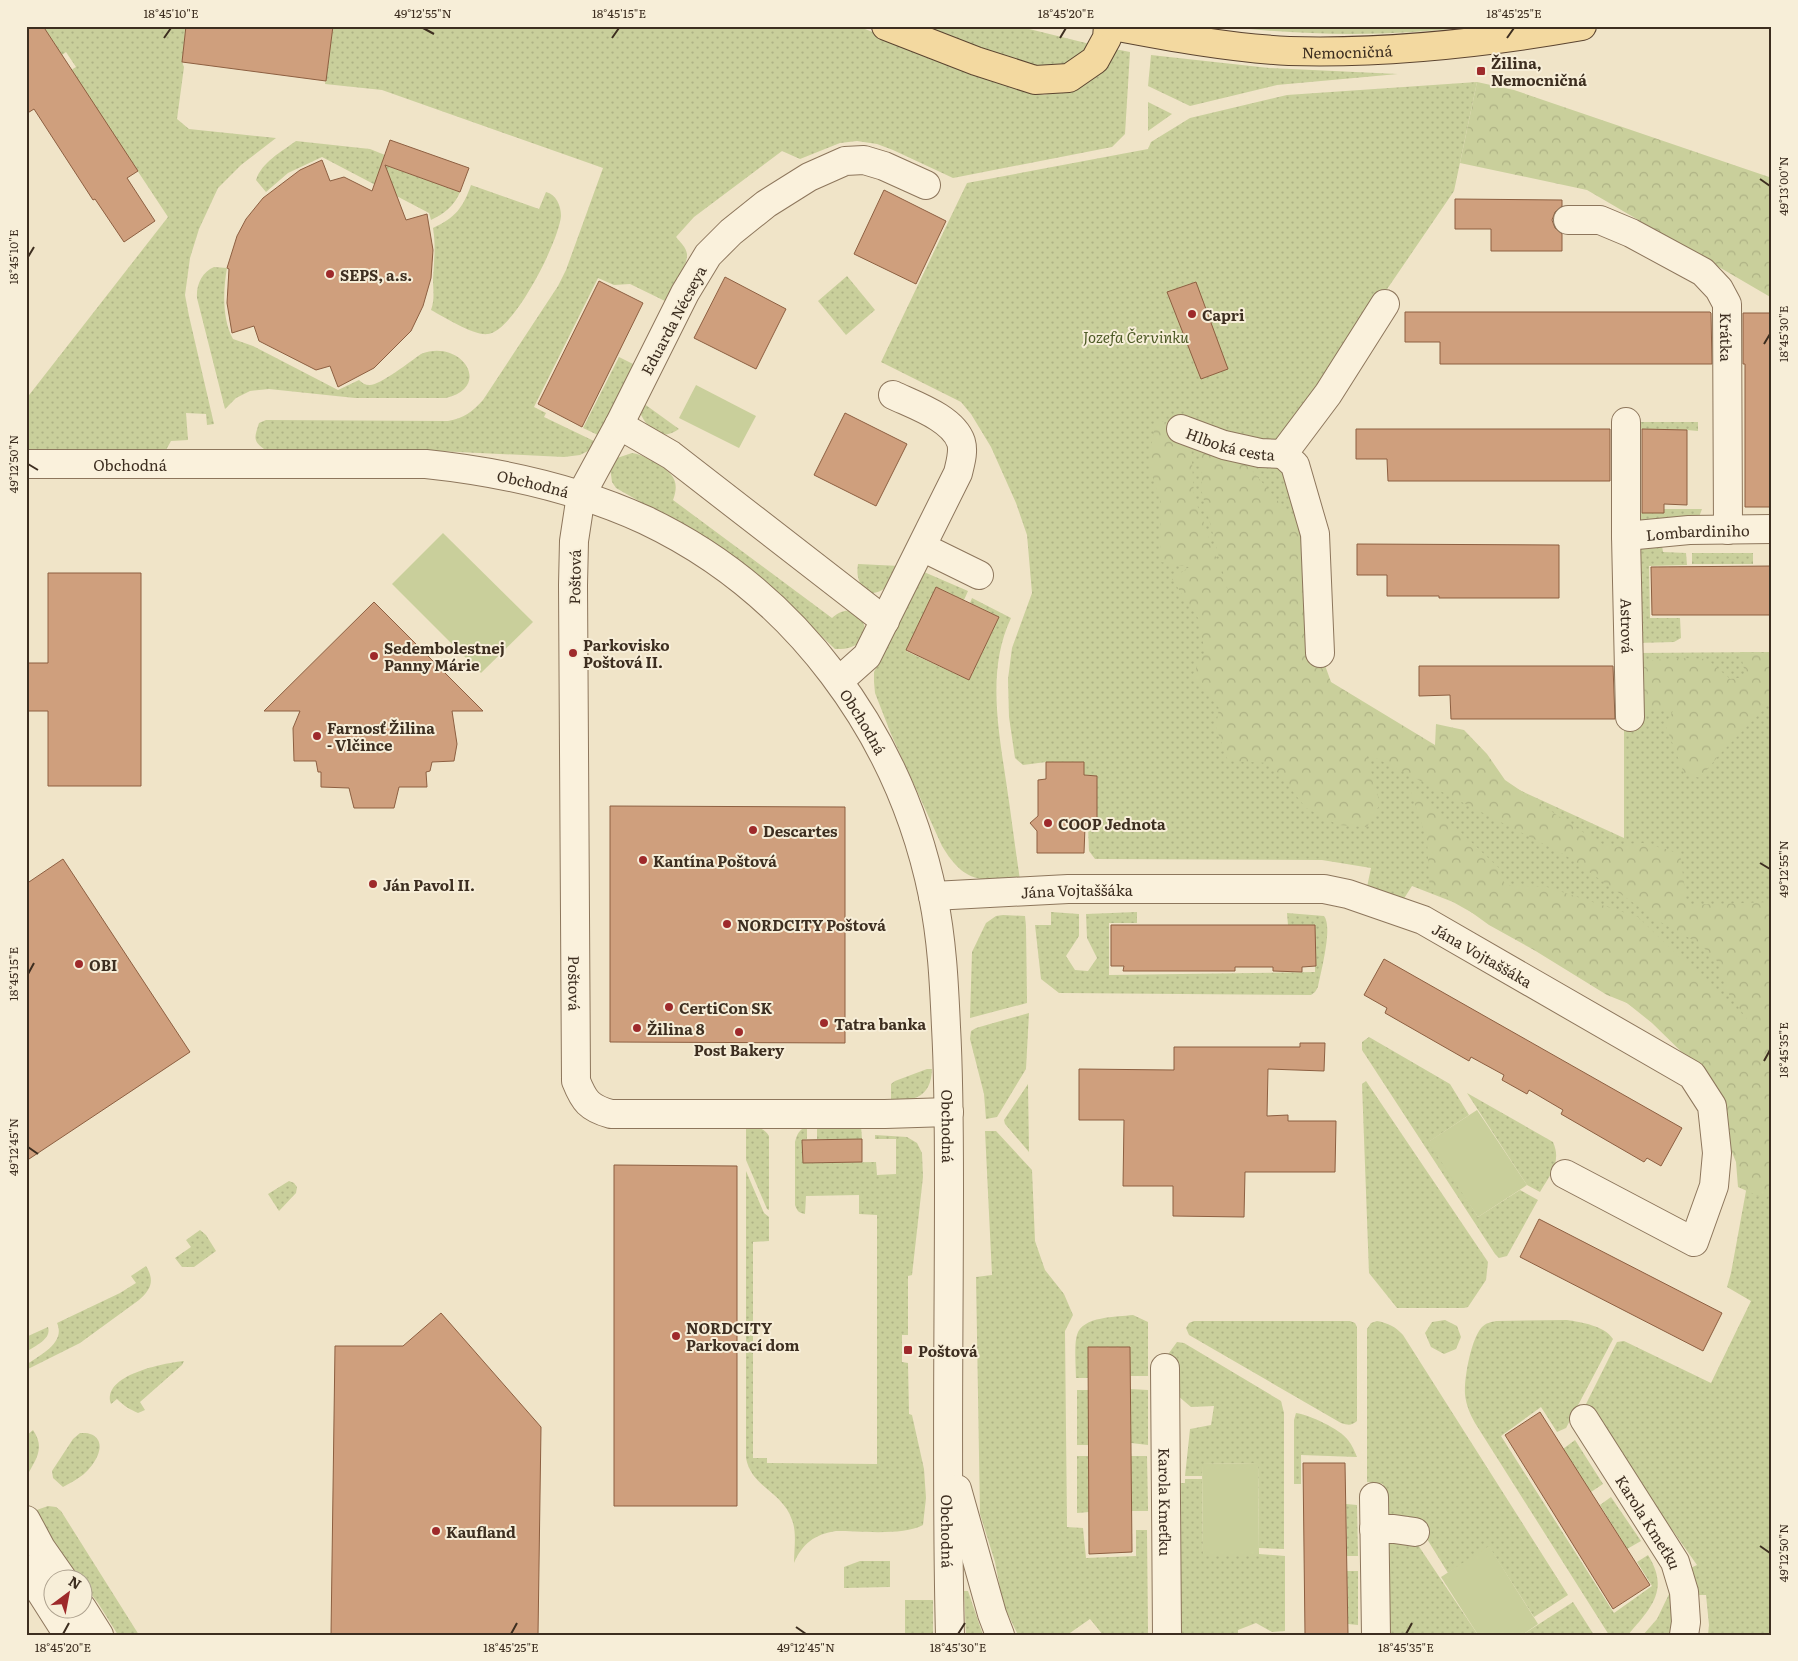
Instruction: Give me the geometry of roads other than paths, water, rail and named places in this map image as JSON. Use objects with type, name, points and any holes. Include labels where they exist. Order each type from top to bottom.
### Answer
[{"type":"main road","points":[[886,26],[976,61],[1035,80],[1070,78],[1095,60],[1107,38],[1108,26]]},
{"type":"main road","name":"Nemocničná","points":[[1113,26],[1224,45],[1278,50],[1348,52],[1424,48],[1498,40],[1582,26]]},
{"type":"street","name":"Eduarda Nécseya","points":[[581,495],[619,425],[685,293],[708,255],[731,232],[766,204],[809,177],[845,161],[864,160],[884,166],[926,185]]},
{"type":"street","name":"Krátka","points":[[1568,220],[1600,220],[1631,233],[1703,272],[1723,296],[1726,304],[1728,530]]},
{"type":"street","points":[[1320,653],[1316,534],[1295,465],[1283,454],[1328,394],[1385,304]]},
{"type":"street","points":[[839,680],[867,656],[958,473],[962,460],[962,443],[947,422],[893,395]]},
{"type":"street","name":"Astrová","points":[[1626,422],[1626,536],[1630,717]]},
{"type":"street","points":[[619,425],[671,455],[885,621]]},
{"type":"street","name":"Hlboká cesta","points":[[1181,429],[1224,445],[1260,453],[1283,454]]},
{"type":"street","name":"Obchodná","points":[[26,464],[426,464],[471,469],[545,484],[581,495],[644,520],[716,561],[753,589],[789,622],[839,680],[866,720],[887,759],[911,816],[924,856],[943,952],[949,1112],[948,1548],[950,1635]]},
{"type":"street","name":"Poštová","points":[[581,495],[574,541],[574,730],[576,1081],[583,1099],[597,1110],[611,1114],[885,1114],[949,1112]]},
{"type":"street","name":"Lombardiniho","points":[[1626,536],[1689,530],[1772,530]]},
{"type":"street","points":[[922,546],[980,575]]},
{"type":"street","name":"Jána Vojtaššáka","points":[[933,896],[1068,890],[1324,889],[1348,894],[1422,920],[1692,1075],[1712,1106],[1717,1153],[1714,1186],[1694,1242],[1564,1174]]},
{"type":"street","name":"Karola Kmeťku","points":[[1165,1368],[1167,1635]]},
{"type":"street","name":"Karola Kmeťku","points":[[1584,1419],[1675,1562],[1684,1592],[1686,1622],[1684,1635]]},
{"type":"street","points":[[949,1459],[992,1614],[1000,1635]]},
{"type":"street","points":[[1374,1497],[1376,1635]]},
{"type":"street","points":[[26,1520],[41,1548],[55,1568]]},
{"type":"street","points":[[1374,1529],[1415,1532]]},
{"type":"street","points":[[26,1570],[68,1635]]},
{"type":"street","points":[[88,1618],[99,1635]]},
{"type":"place","name":"Žilina, Nemocničná","points":[[1481,71]]},
{"type":"place","name":"SEPS, a.s.","points":[[330,274]]},
{"type":"place","name":"Capri","points":[[1192,314]]},
{"type":"place","name":"Parkovisko Poštová II.","points":[[573,653]]},
{"type":"place","name":"Sedembolestnej Panny Márie","points":[[374,656]]},
{"type":"place","name":"Farnosť Žilina - Vlčince","points":[[317,736]]},
{"type":"place","name":"COOP Jednota","points":[[1048,823]]},
{"type":"place","name":"Descartes","points":[[753,830]]},
{"type":"place","name":"Kantína Poštová","points":[[643,860]]},
{"type":"place","name":"Ján Pavol II.","points":[[373,884]]},
{"type":"place","name":"NORDCITY Poštová","points":[[727,924]]},
{"type":"place","name":"OBI","points":[[79,964]]},
{"type":"place","name":"CertiCon SK","points":[[669,1007]]},
{"type":"place","name":"Tatra banka","points":[[824,1023]]},
{"type":"place","name":"Žilina 8","points":[[637,1028]]},
{"type":"place","name":"Post Bakery","points":[[739,1032]]},
{"type":"place","name":"NORDCITY Parkovací dom","points":[[676,1336]]},
{"type":"place","name":"Poštová","points":[[908,1350]]},
{"type":"place","name":"Kaufland","points":[[436,1531]]},
{"type":"park label","name":"Jozefa Červinku","points":[[1136,336]]}]
